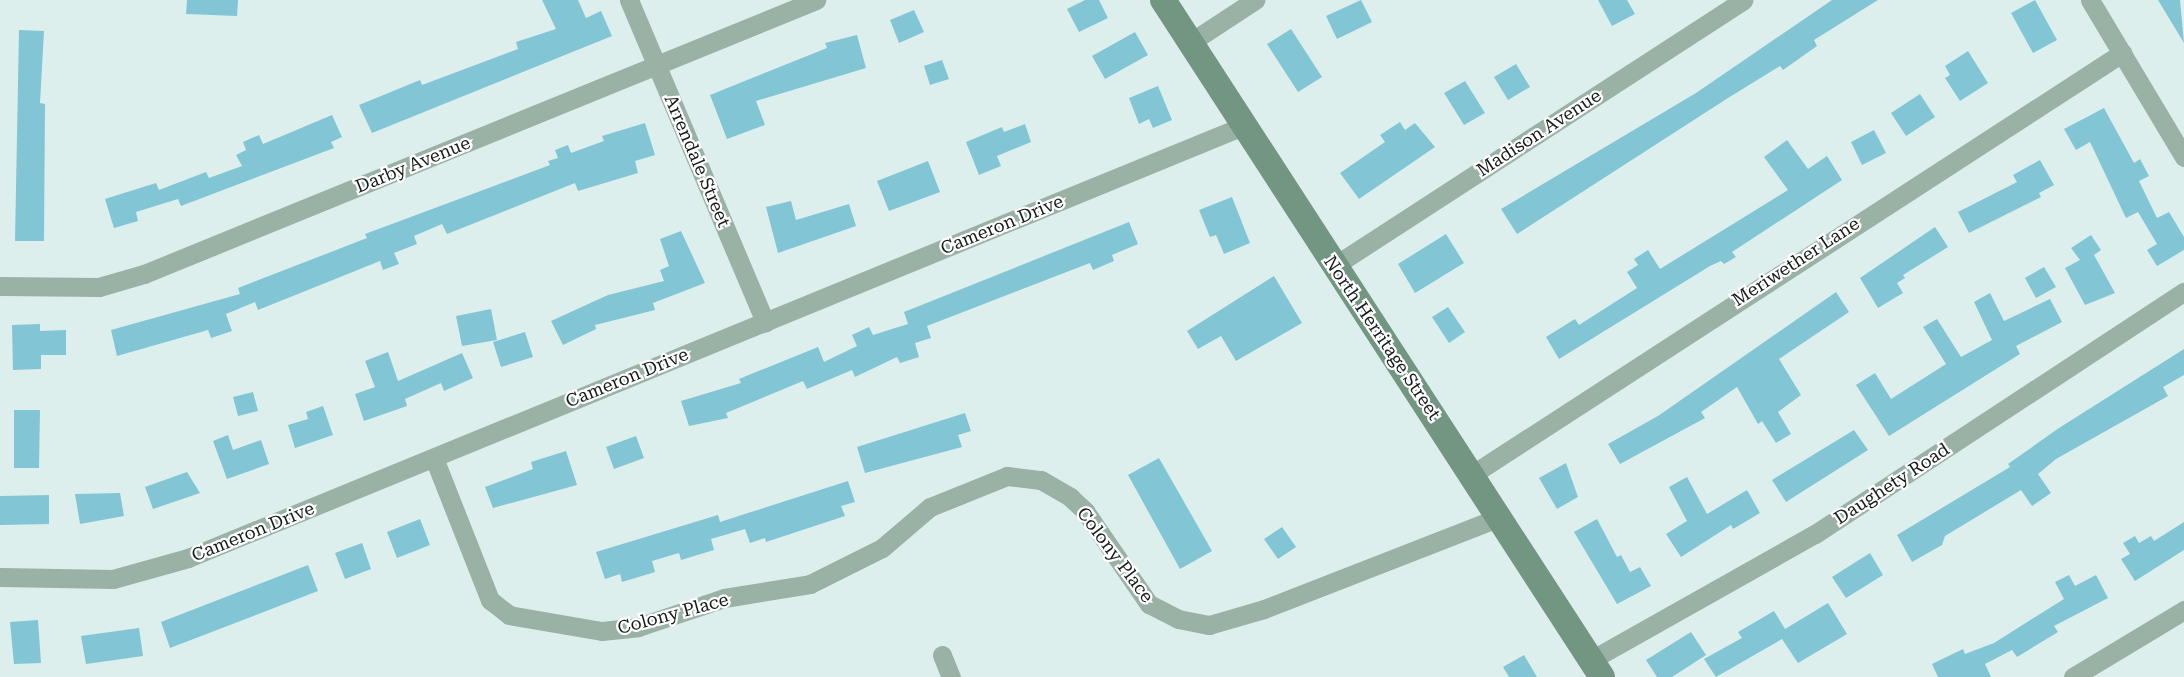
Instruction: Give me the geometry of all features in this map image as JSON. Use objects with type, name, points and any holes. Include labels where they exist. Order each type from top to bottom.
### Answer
[{"type":"street","name":"Arrendale Street","points":[[629,0],[765,322]]},
{"type":"street","name":"Darby Avenue","points":[[0,286],[99,287],[122,282],[816,0]]},
{"type":"street","name":"North Herritage Street","points":[[1163,0],[1334,266],[1473,474],[1597,669]]},
{"type":"street","points":[[1191,42],[1256,0]]},
{"type":"street","name":"Madison Avenue","points":[[1334,266],[1743,0]]},
{"type":"street","points":[[2090,0],[2184,157]]},
{"type":"street","name":"Meriwether Lane","points":[[1473,474],[2122,53]]},
{"type":"street","name":"Cameron Drive","points":[[0,577],[113,579],[148,571],[434,458],[1244,126]]},
{"type":"street","name":"Daughety Road","points":[[1597,669],[1815,534],[2184,292]]},
{"type":"street","name":"Colony Place","points":[[434,458],[490,600],[509,615],[602,631],[638,627],[724,598],[810,584],[882,548],[930,508],[1007,476],[1041,480],[1070,497],[1085,511],[1149,604],[1178,619],[1209,625],[1264,609],[1500,517]]},
{"type":"street","points":[[2073,677],[2184,610]]},
{"type":"street","points":[[942,655],[951,677]]},
{"type":"building","points":[[187,0],[238,0],[237,16],[186,14]]},
{"type":"building","points":[[542,0],[578,0],[586,18],[601,11],[612,36],[372,133],[359,105],[420,80],[422,85],[518,49],[516,42],[556,29]]},
{"type":"building","points":[[1085,0],[1099,0],[1108,18],[1079,32],[1067,9]]},
{"type":"building","points":[[1361,0],[1372,22],[1337,39],[1326,16]]},
{"type":"building","points":[[1598,0],[1627,0],[1635,14],[1612,26]]},
{"type":"building","points":[[1832,0],[1878,0],[1814,40],[1817,46],[1783,70],[1780,66],[1728,98],[1517,234],[1501,209],[1696,93]]},
{"type":"building","points":[[2035,0],[2057,40],[2033,53],[2011,13]]},
{"type":"building","points":[[2158,0],[2180,0],[2184,43]]},
{"type":"building","points":[[914,10],[924,32],[899,43],[890,20]]},
{"type":"building","points":[[1291,29],[1322,77],[1298,92],[1267,44]]},
{"type":"building","points":[[19,30],[44,31],[40,103],[45,104],[44,241],[15,241]]},
{"type":"building","points":[[1135,32],[1148,55],[1105,79],[1092,56]]},
{"type":"building","points":[[857,35],[866,68],[756,101],[765,125],[727,139],[710,95],[827,48],[825,43]]},
{"type":"building","points":[[1968,51],[1988,83],[1960,101],[1945,78],[1950,75],[1945,66]]},
{"type":"building","points":[[942,60],[949,79],[930,85],[924,66]]},
{"type":"building","points":[[1516,64],[1530,87],[1508,100],[1494,77]]},
{"type":"building","points":[[1465,81],[1485,113],[1464,125],[1444,93]]},
{"type":"building","points":[[1158,86],[1172,120],[1153,128],[1149,119],[1139,124],[1129,98]]},
{"type":"building","points":[[1920,94],[1935,117],[1906,136],[1891,113]]},
{"type":"building","points":[[2104,108],[2134,163],[2140,159],[2149,176],[2139,181],[2157,218],[2169,212],[2184,237],[2184,250],[2157,266],[2147,250],[2157,244],[2138,212],[2126,218],[2090,142],[2076,150],[2064,129]]},
{"type":"building","points":[[332,115],[342,137],[331,142],[334,148],[181,206],[178,199],[136,212],[138,221],[114,228],[105,199],[156,183],[159,190],[206,172],[209,178],[242,166],[236,155],[246,150],[243,142],[259,135],[263,144]]},
{"type":"building","points":[[1400,122],[1405,130],[1415,123],[1435,147],[1359,199],[1340,173],[1385,142],[1380,135]]},
{"type":"building","points":[[645,123],[655,155],[635,161],[638,173],[578,191],[575,183],[447,234],[442,224],[414,236],[417,244],[394,253],[399,264],[383,270],[380,261],[258,310],[255,302],[226,314],[232,331],[211,338],[208,330],[117,356],[111,330],[240,294],[238,288],[367,238],[365,234],[550,165],[548,161],[558,158],[555,150],[568,145],[571,153],[604,141],[602,136]]},
{"type":"building","points":[[1025,124],[1031,142],[997,156],[1001,166],[979,175],[966,142],[1002,127],[1004,132]]},
{"type":"building","points":[[1874,130],[1886,153],[1862,165],[1851,142]]},
{"type":"building","points":[[1787,140],[1808,169],[1827,156],[1842,180],[1732,252],[1736,257],[1724,264],[1721,261],[1710,266],[1559,359],[1546,337],[1575,319],[1579,325],[1637,288],[1627,272],[1638,265],[1634,259],[1648,250],[1660,269],[1788,190],[1764,157]]},
{"type":"building","points":[[2040,160],[2054,185],[2039,193],[2041,197],[1969,233],[1958,212],[2017,182],[2013,175]]},
{"type":"building","points":[[928,161],[940,192],[889,211],[877,181]]},
{"type":"building","points":[[1232,197],[1250,243],[1224,254],[1216,235],[1210,237],[1199,210]]},
{"type":"building","points":[[791,201],[796,220],[849,204],[856,226],[778,253],[766,207]]},
{"type":"building","points":[[1129,222],[1138,244],[1112,255],[1114,261],[1093,270],[1090,263],[927,326],[931,338],[915,343],[919,357],[900,363],[897,357],[855,377],[852,370],[807,389],[803,381],[726,413],[728,418],[689,426],[681,401],[741,383],[739,379],[818,347],[824,362],[857,346],[852,335],[869,327],[873,335],[908,324],[904,312]]},
{"type":"building","points":[[1935,227],[1948,247],[1903,275],[1905,278],[1897,283],[1903,293],[1878,308],[1860,278]]},
{"type":"building","points":[[681,231],[705,283],[653,303],[655,310],[595,325],[596,329],[563,345],[551,321],[608,295],[664,281],[660,270],[669,266],[660,239]]},
{"type":"building","points":[[1446,234],[1464,263],[1415,293],[1398,264]]},
{"type":"building","points":[[2091,235],[2101,250],[2094,255],[2115,293],[2085,305],[2065,268],[2080,260],[2071,248]]},
{"type":"building","points":[[2044,267],[2056,287],[2036,298],[2025,278]]},
{"type":"building","points":[[1274,276],[1302,323],[1236,361],[1221,336],[1198,349],[1187,331]]},
{"type":"building","points":[[1836,292],[1849,312],[1779,359],[1801,395],[1778,412],[1791,434],[1776,443],[1762,421],[1758,424],[1737,387],[1701,412],[1705,418],[1620,464],[1608,444],[1658,416]]},
{"type":"building","points":[[1990,293],[2004,321],[2050,299],[2062,322],[2016,346],[2020,354],[1889,436],[1856,385],[1875,373],[1891,399],[1946,364],[1923,327],[1937,319],[1961,357],[1992,340],[1974,302]]},
{"type":"building","points":[[1448,307],[1465,332],[1449,343],[1432,317]]},
{"type":"building","points":[[491,309],[497,340],[462,346],[456,316]]},
{"type":"building","points":[[40,324],[40,331],[66,330],[66,355],[41,355],[41,369],[13,370],[12,325]]},
{"type":"building","points":[[525,332],[533,357],[501,367],[493,342]]},
{"type":"building","points":[[2184,349],[2184,375],[2163,387],[2168,396],[2056,459],[2038,474],[2051,493],[2032,506],[2021,490],[1945,536],[1942,545],[1912,562],[1897,535],[2010,467],[2008,464],[2059,428]]},
{"type":"building","points":[[388,352],[398,381],[462,353],[473,378],[444,391],[441,383],[405,399],[407,406],[364,421],[355,394],[375,387],[365,361]]},
{"type":"building","points":[[253,392],[258,411],[238,416],[233,397]]},
{"type":"building","points":[[323,406],[333,435],[295,448],[288,425],[308,419],[306,412]]},
{"type":"building","points":[[14,410],[40,410],[39,468],[14,468]]},
{"type":"building","points":[[965,413],[971,431],[958,435],[962,447],[865,473],[857,447]]},
{"type":"building","points":[[1854,430],[1868,450],[1786,502],[1772,480]]},
{"type":"building","points":[[228,435],[233,450],[261,440],[269,464],[227,479],[213,441]]},
{"type":"building","points":[[636,436],[644,458],[614,469],[606,447]]},
{"type":"building","points":[[566,451],[577,485],[493,508],[485,487],[533,469],[531,462]]},
{"type":"building","points":[[1159,458],[1212,551],[1180,569],[1128,475]]},
{"type":"building","points":[[1566,463],[1578,497],[1557,509],[1539,478]]},
{"type":"building","points":[[187,472],[200,493],[153,509],[145,487]]},
{"type":"building","points":[[1687,477],[1707,514],[1747,490],[1760,513],[1733,529],[1731,525],[1681,557],[1666,534],[1687,521],[1669,487]]},
{"type":"building","points":[[848,481],[855,502],[841,506],[845,516],[766,542],[765,538],[750,543],[745,529],[711,539],[714,550],[681,560],[679,553],[652,561],[655,572],[622,582],[620,574],[605,579],[596,552],[718,515],[720,522]]},
{"type":"building","points":[[120,493],[124,516],[80,524],[75,494]]},
{"type":"building","points":[[49,495],[49,524],[0,525],[0,496]]},
{"type":"building","points":[[420,519],[430,545],[397,558],[387,532]]},
{"type":"building","points":[[1597,519],[1617,557],[1621,555],[1630,572],[1640,567],[1651,586],[1617,604],[1574,532]]},
{"type":"building","points":[[2184,522],[2184,550],[2135,581],[2121,559],[2130,554],[2123,543],[2135,536],[2139,543],[2151,536],[2154,541]]},
{"type":"building","points":[[1282,527],[1296,547],[1278,559],[1264,539]]},
{"type":"building","points":[[362,543],[371,569],[345,579],[335,553]]},
{"type":"building","points":[[1870,553],[1883,575],[1846,598],[1832,577]]},
{"type":"building","points":[[308,565],[318,591],[170,648],[161,622]]},
{"type":"building","points":[[2069,575],[2075,586],[2096,575],[2108,598],[2054,626],[2058,632],[2017,657],[2012,650],[1985,664],[1991,677],[1938,677],[1932,664],[1963,649],[1965,654],[1994,643],[2064,599],[2055,582]]},
{"type":"building","points":[[1828,603],[1847,634],[1798,663],[1782,639],[1716,677],[1704,659],[1742,638],[1738,632],[1774,611],[1785,629]]},
{"type":"building","points":[[38,620],[41,663],[14,664],[10,622]]},
{"type":"building","points":[[139,628],[143,656],[86,664],[81,636]]},
{"type":"building","points":[[1691,632],[1706,655],[1672,677],[1657,677],[1646,660]]},
{"type":"building","points":[[1524,655],[1537,677],[1509,677],[1503,667]]}]
